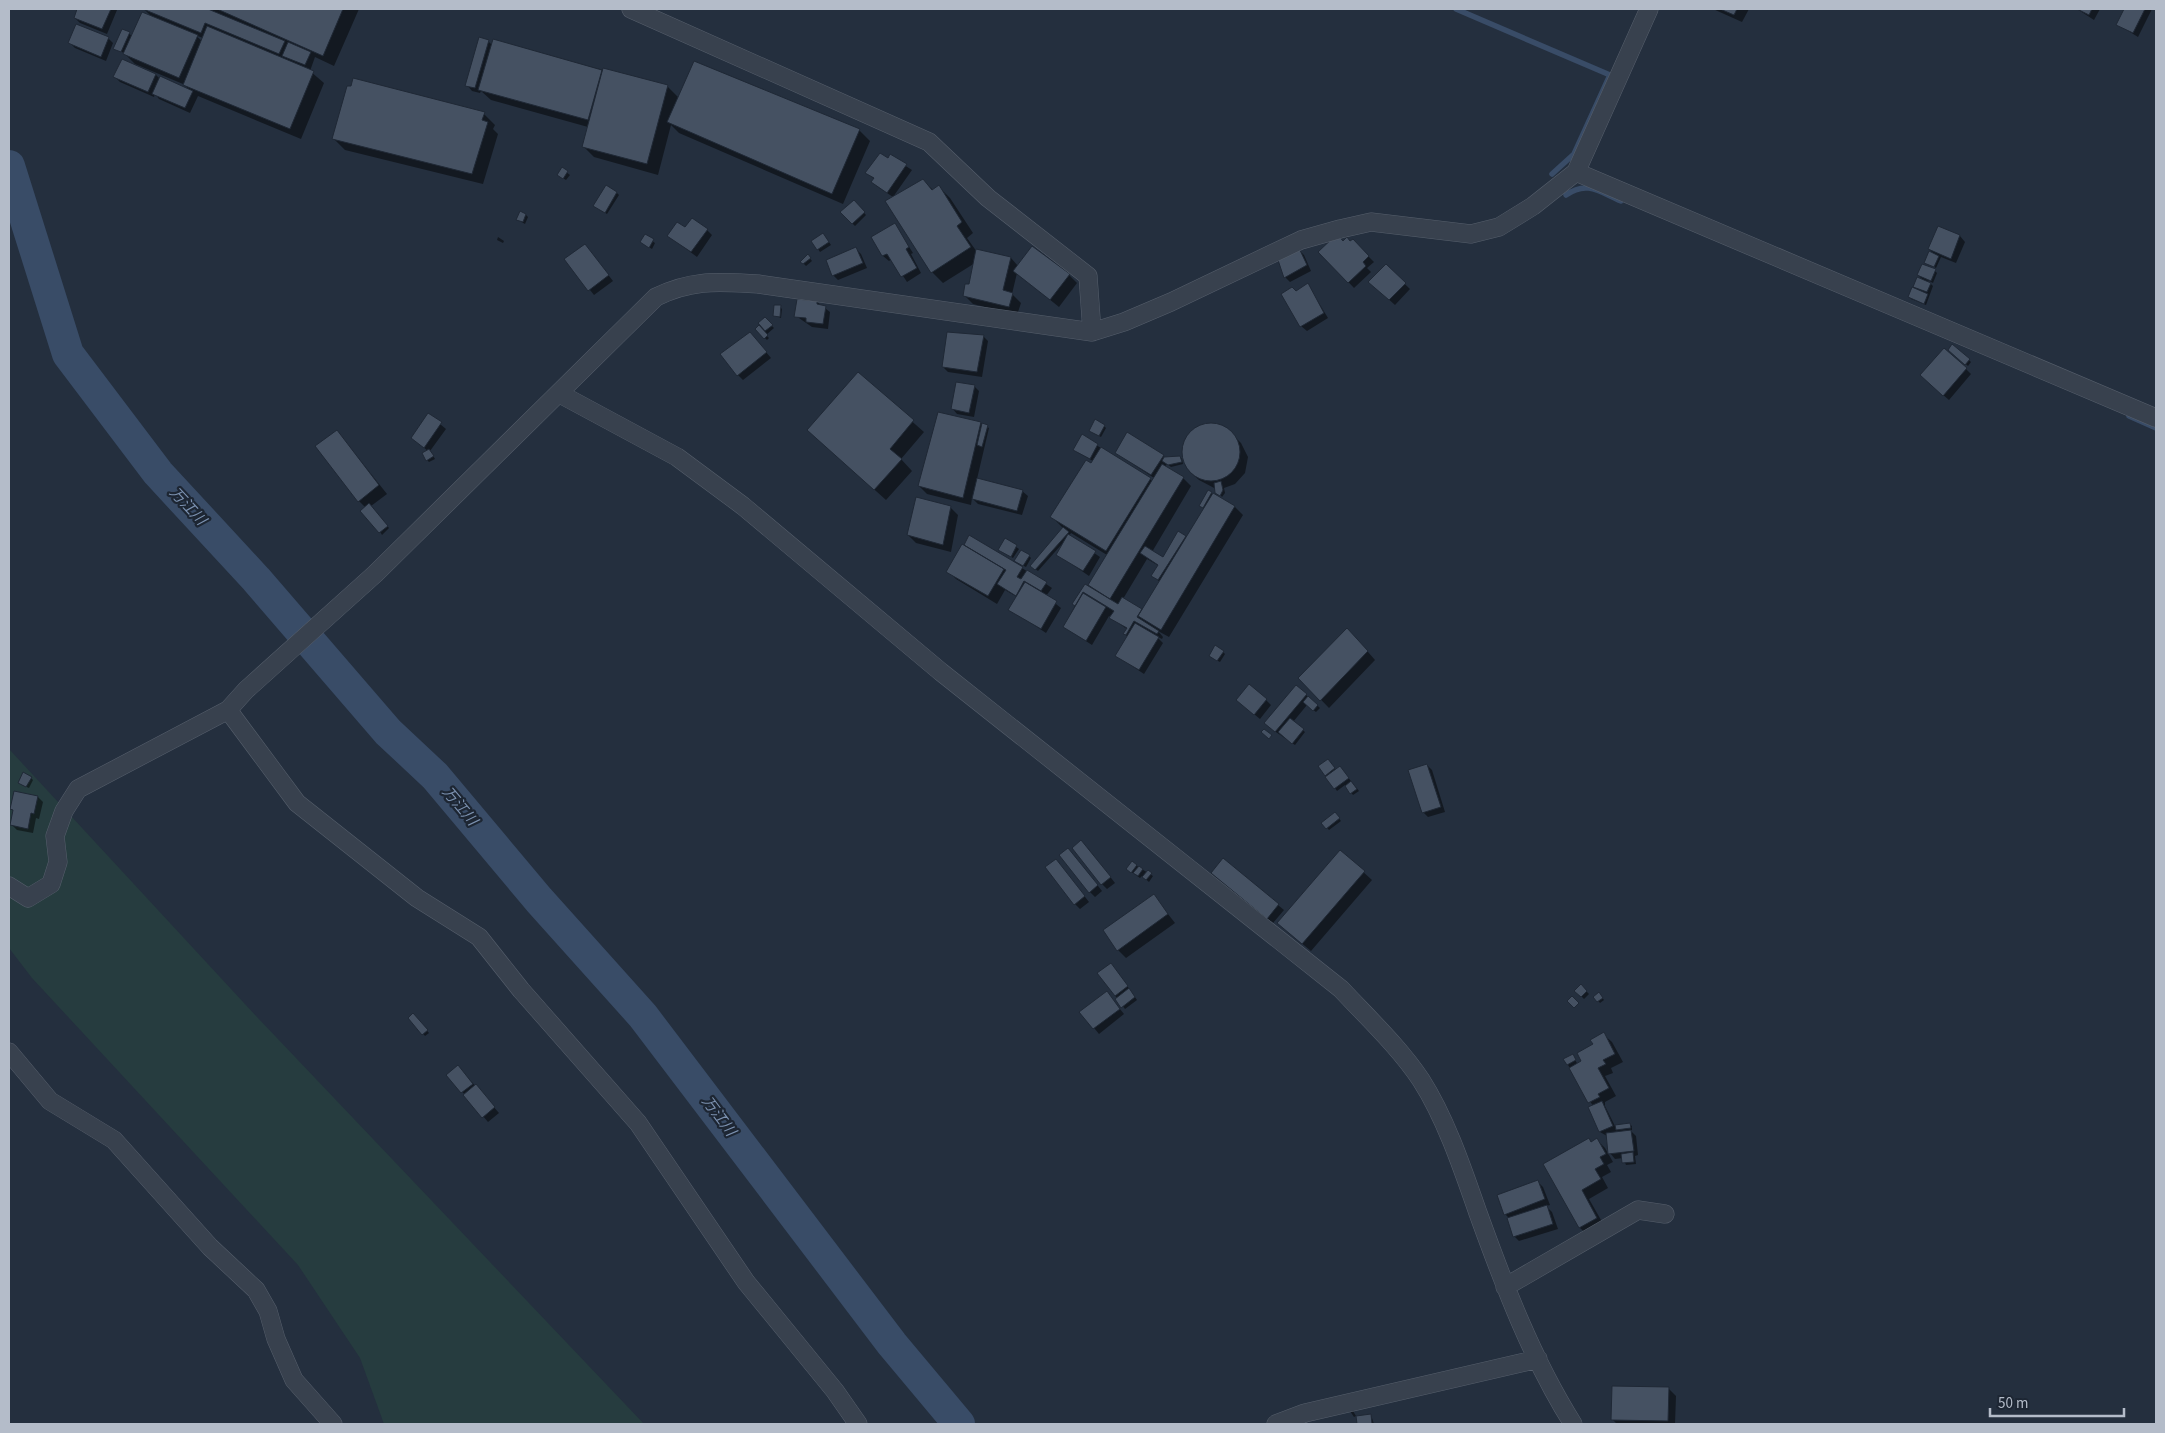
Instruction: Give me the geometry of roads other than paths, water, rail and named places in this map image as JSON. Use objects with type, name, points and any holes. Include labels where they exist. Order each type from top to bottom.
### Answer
[{"type":"street","points":[[631,9],[930,142],[988,198],[1088,276],[1092,332]]},
{"type":"street","points":[[9,886],[28,898],[51,884],[58,862],[55,836],[64,811],[78,790],[228,710],[246,690],[375,574],[560,394],[656,297],[678,286],[716,282],[758,284],[1092,332],[1124,322],[1171,302],[1301,240],[1340,229],[1371,222],[1471,234],[1499,227],[1533,206],[1576,172],[1648,9]]},
{"type":"street","points":[[1576,172],[2156,418]]},
{"type":"street","points":[[560,394],[677,457],[743,506],[941,672],[1340,989],[1380,1030],[1422,1080],[1453,1145],[1505,1287],[1538,1359],[1561,1405],[1573,1424]]},
{"type":"street","points":[[228,710],[297,803],[417,898],[479,937],[520,990],[638,1123],[746,1282],[835,1391],[858,1424]]},
{"type":"street","points":[[9,1052],[50,1101],[114,1140],[210,1247],[256,1290],[268,1311],[276,1339],[294,1380],[333,1424]]},
{"type":"street","points":[[1505,1287],[1638,1210],[1665,1214]]},
{"type":"street","points":[[1276,1424],[1305,1413],[1538,1359]]},
{"type":"waterway","points":[[1456,9],[1610,75],[1574,154],[1552,174]]},
{"type":"waterway","name":"万江川","points":[[9,166],[68,354],[158,473],[256,579],[388,732],[435,776],[539,900],[643,1016],[892,1344],[959,1424]]},
{"type":"waterway","points":[[1566,195],[1580,188],[1587,188],[1600,191],[1621,201]]},
{"type":"waterway","points":[[2129,416],[2156,428]]}]
